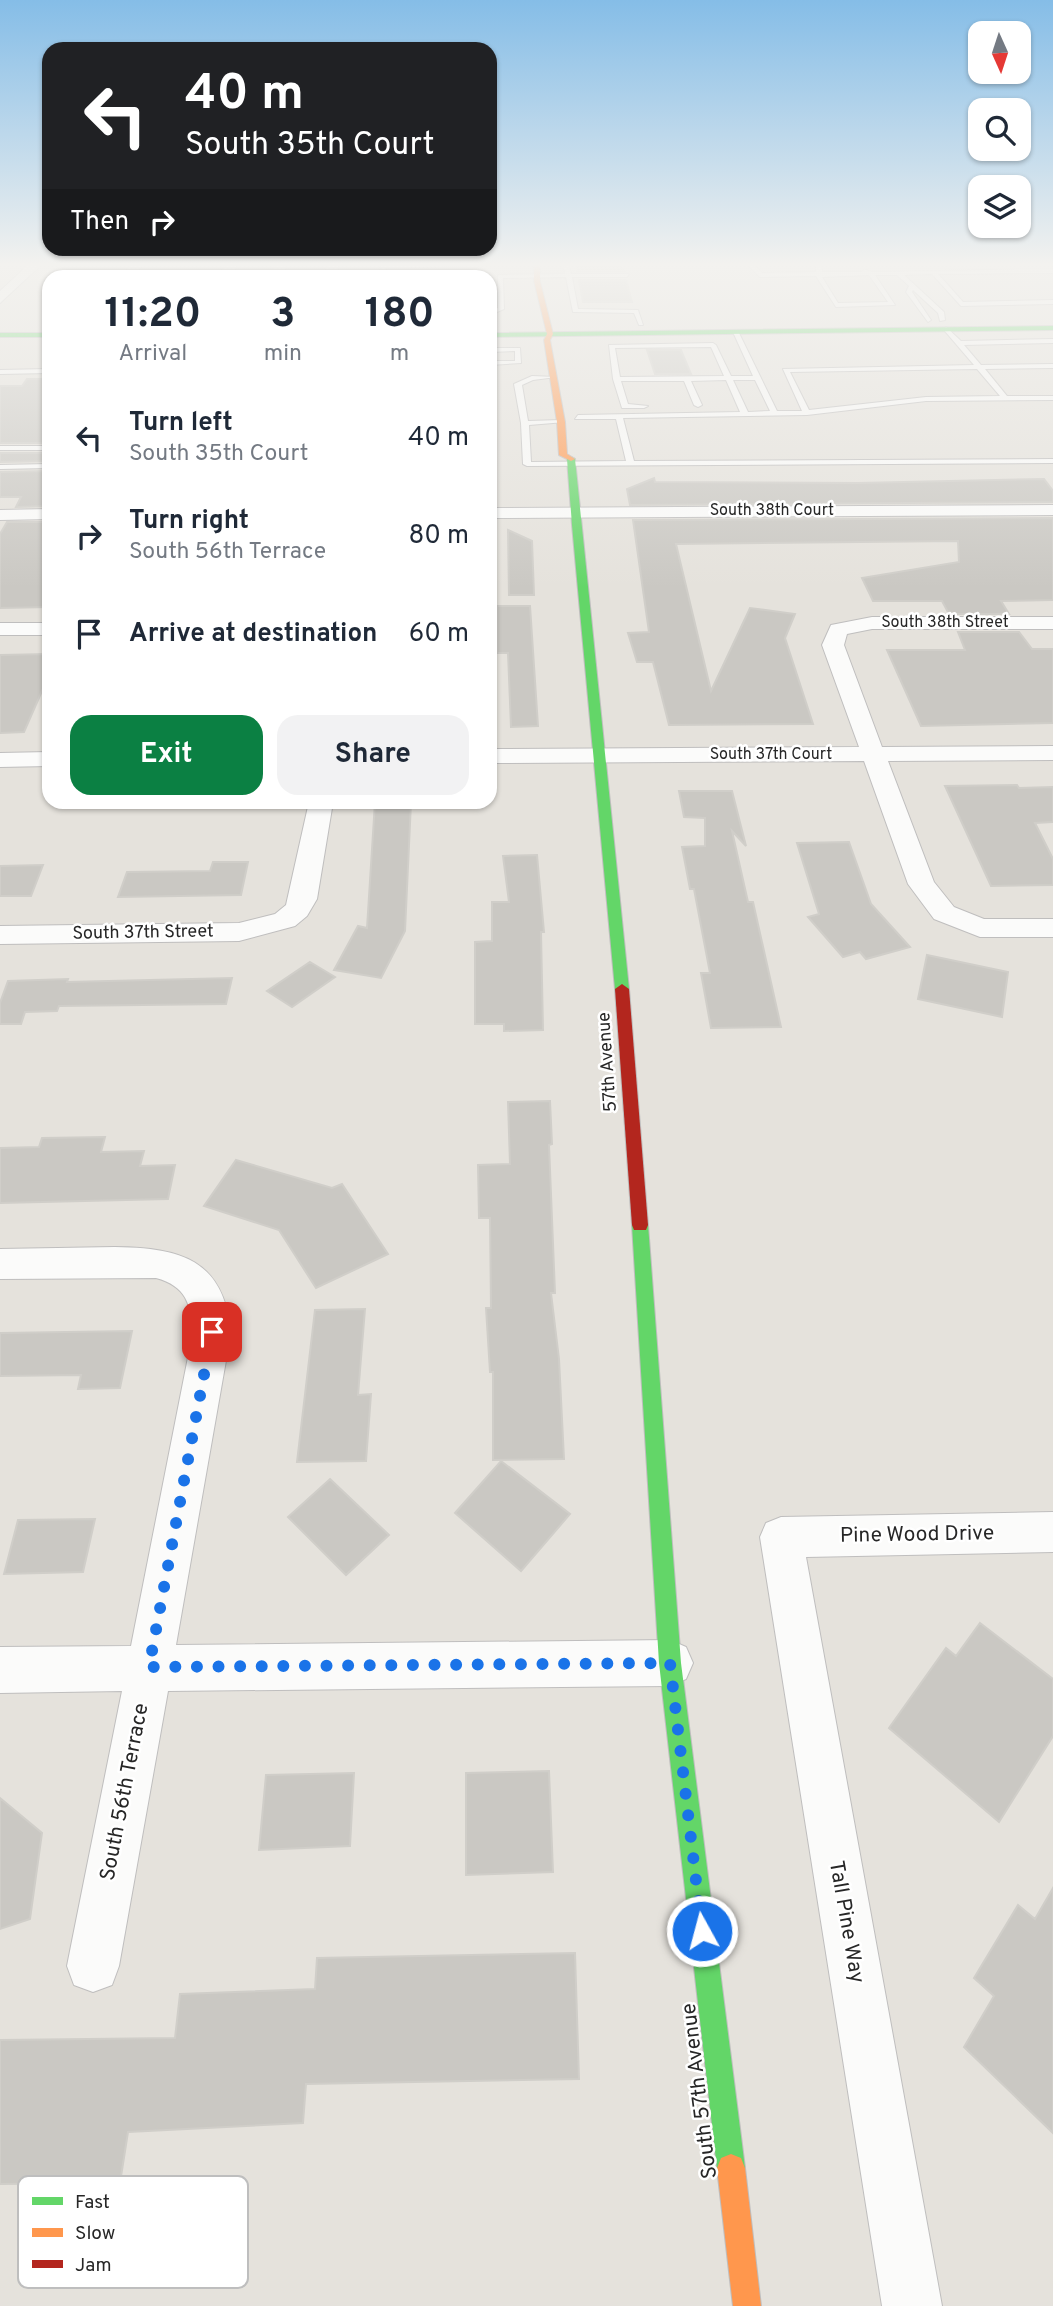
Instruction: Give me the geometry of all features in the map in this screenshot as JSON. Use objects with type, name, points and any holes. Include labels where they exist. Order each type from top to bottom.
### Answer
[{"type":"street","name":"57th Avenue","points":[[551,373],[561,422],[563,455],[571,462],[585,632],[601,756],[628,1056],[670,1663]]},
{"type":"street","points":[[571,462],[581,455],[578,424]]},
{"type":"street","name":"South 38th Court","points":[[497,513],[1053,510]]},
{"type":"street","points":[[0,515],[42,514]]},
{"type":"street","name":"South 38th Street","points":[[874,754],[833,645],[838,629],[872,622],[1053,624]]},
{"type":"street","points":[[0,629],[42,629]]},
{"type":"street","name":"South 37th Court","points":[[497,756],[1053,753]]},
{"type":"street","points":[[874,754],[921,884],[944,913],[979,928],[1053,928]]},
{"type":"street","points":[[0,760],[42,759]]},
{"type":"street","points":[[285,920],[297,910],[303,899],[320,809]]},
{"type":"street","name":"South 37th Street","points":[[0,934],[239,932],[285,920]]},
{"type":"street","name":"South 56th Terrace","points":[[0,1264],[145,1261],[170,1265],[190,1275],[204,1290],[212,1310],[212,1332],[93,1966]]},
{"type":"street","name":"Pine Wood Drive","points":[[781,1538],[1053,1532]]},
{"type":"street","name":"Tall Pine Way","points":[[781,1538],[912,2306]]},
{"type":"street","points":[[0,1670],[670,1663]]},
{"type":"street","name":"South 57th Avenue","points":[[670,1663],[747,2306]]},
{"type":"lane","points":[[616,373],[625,406],[655,405]]},
{"type":"lane","points":[[726,373],[746,414]]},
{"type":"lane","points":[[755,373],[775,414]]},
{"type":"lane","points":[[786,373],[807,413]]},
{"type":"lane","points":[[984,373],[1005,398]]},
{"type":"lane","points":[[552,377],[532,378],[519,384],[527,464],[1053,461]]},
{"type":"lane","points":[[617,379],[758,378]]},
{"type":"lane","points":[[687,379],[703,415]]},
{"type":"lane","points":[[578,424],[619,416],[807,413],[926,399],[1053,398]]},
{"type":"lane","points":[[666,405],[698,405]]},
{"type":"lane","points":[[619,416],[631,463]]},
{"type":"lane","points":[[525,423],[561,422]]},
{"type":"lane","points":[[0,448],[42,448]]},
{"type":"lane","points":[[0,467],[42,466]]},
{"type":"building","points":[[655,373],[691,374],[655,374]]},
{"type":"building","points":[[27,379],[42,379],[42,443],[0,443],[0,386],[22,386]]},
{"type":"building","points":[[0,453],[42,453],[42,461],[0,462]]},
{"type":"building","points":[[42,471],[42,506],[16,507],[21,497],[0,497],[0,472]]},
{"type":"building","points":[[654,478],[655,482],[858,483],[1044,479],[1053,491],[1053,502],[630,505],[627,489]]},
{"type":"building","points":[[1053,518],[1053,600],[1001,601],[1009,614],[949,614],[942,601],[873,601],[862,578],[959,562],[958,541],[676,544],[711,691],[750,608],[795,614],[785,638],[813,724],[669,725],[653,662],[637,662],[628,633],[649,632],[633,520]]},
{"type":"building","points":[[7,522],[42,522],[42,607],[0,608],[0,534]]},
{"type":"building","points":[[508,530],[532,541],[534,595],[509,595]]},
{"type":"building","points":[[497,606],[530,606],[538,726],[511,727],[508,653],[497,653]]},
{"type":"building","points":[[958,632],[1019,632],[1032,649],[1053,649],[1053,723],[921,726],[887,650],[965,650]]},
{"type":"building","points":[[42,654],[42,691],[24,732],[0,733],[0,655]]},
{"type":"building","points":[[1017,785],[1019,788],[1053,787],[1053,822],[1035,823],[1053,859],[1053,885],[991,886],[945,786]]},
{"type":"building","points":[[679,791],[732,791],[746,846],[732,831],[748,902],[753,902],[781,1027],[711,1028],[701,973],[710,973],[694,889],[690,889],[682,847],[705,846],[705,818],[684,817]]},
{"type":"building","points":[[375,809],[411,809],[405,931],[381,978],[334,970],[358,926],[367,928]]},
{"type":"building","points":[[849,842],[871,904],[910,947],[866,959],[860,952],[843,957],[808,917],[819,914],[797,843]]},
{"type":"building","points":[[537,855],[544,932],[541,932],[543,1030],[504,1031],[504,1024],[475,1024],[475,942],[492,941],[492,902],[509,902],[503,856]]},
{"type":"building","points":[[213,862],[248,862],[241,895],[118,897],[127,872],[210,871]]},
{"type":"building","points":[[43,865],[31,896],[0,896],[0,866]]},
{"type":"building","points":[[927,955],[1008,972],[1002,1017],[918,999]]},
{"type":"building","points":[[310,962],[335,977],[292,1007],[267,991]]},
{"type":"building","points":[[232,978],[226,1004],[59,1006],[57,1011],[25,1012],[21,1024],[0,1024],[0,1003],[8,981]]},
{"type":"building","points":[[550,1101],[552,1144],[549,1145],[555,1293],[551,1293],[559,1359],[564,1459],[493,1460],[493,1372],[490,1372],[486,1308],[491,1308],[490,1218],[479,1218],[478,1165],[510,1164],[508,1102]]},
{"type":"building","points":[[105,1137],[101,1152],[144,1151],[140,1166],[175,1165],[168,1199],[0,1203],[0,1148],[39,1147],[42,1138]]},
{"type":"building","points":[[236,1160],[332,1188],[342,1184],[388,1254],[316,1288],[279,1230],[204,1206]]},
{"type":"building","points":[[365,1309],[358,1395],[371,1394],[366,1461],[297,1462],[315,1310]]},
{"type":"building","points":[[132,1331],[120,1388],[78,1389],[81,1375],[0,1376],[0,1333]]},
{"type":"building","points":[[501,1461],[570,1514],[521,1571],[455,1513]]},
{"type":"building","points":[[330,1479],[389,1535],[346,1575],[288,1517]]},
{"type":"building","points":[[95,1519],[83,1572],[4,1574],[18,1520]]},
{"type":"building","points":[[980,1623],[1053,1679],[1053,1736],[999,1822],[889,1728],[946,1648],[956,1656]]},
{"type":"building","points":[[549,1771],[553,1872],[466,1875],[466,1773]]},
{"type":"building","points":[[354,1773],[350,1846],[259,1850],[266,1775]]},
{"type":"building","points":[[0,1798],[42,1833],[30,1919],[0,1929]]},
{"type":"building","points":[[1053,1888],[1053,2133],[964,2047],[994,1996],[974,1978],[1018,1905],[1035,1919]]},
{"type":"building","points":[[575,1953],[579,2079],[306,2084],[303,2123],[128,2132],[121,2176],[18,2176],[18,2184],[0,2184],[0,2040],[175,2038],[180,1994],[315,1989],[317,1958]]},
{"type":"traffic: fast","points":[[571,459],[622,989]]},
{"type":"traffic: fast","points":[[640,1225],[670,1663],[731,2168]]},
{"type":"traffic: slow","points":[[553,373],[561,422],[563,455],[571,459]]},
{"type":"traffic: slow","points":[[731,2168],[747,2306]]},
{"type":"traffic: jam","points":[[622,989],[640,1225]]},
{"type":"route","points":[[212,1332],[149,1667],[670,1663],[702,1931]]}]
